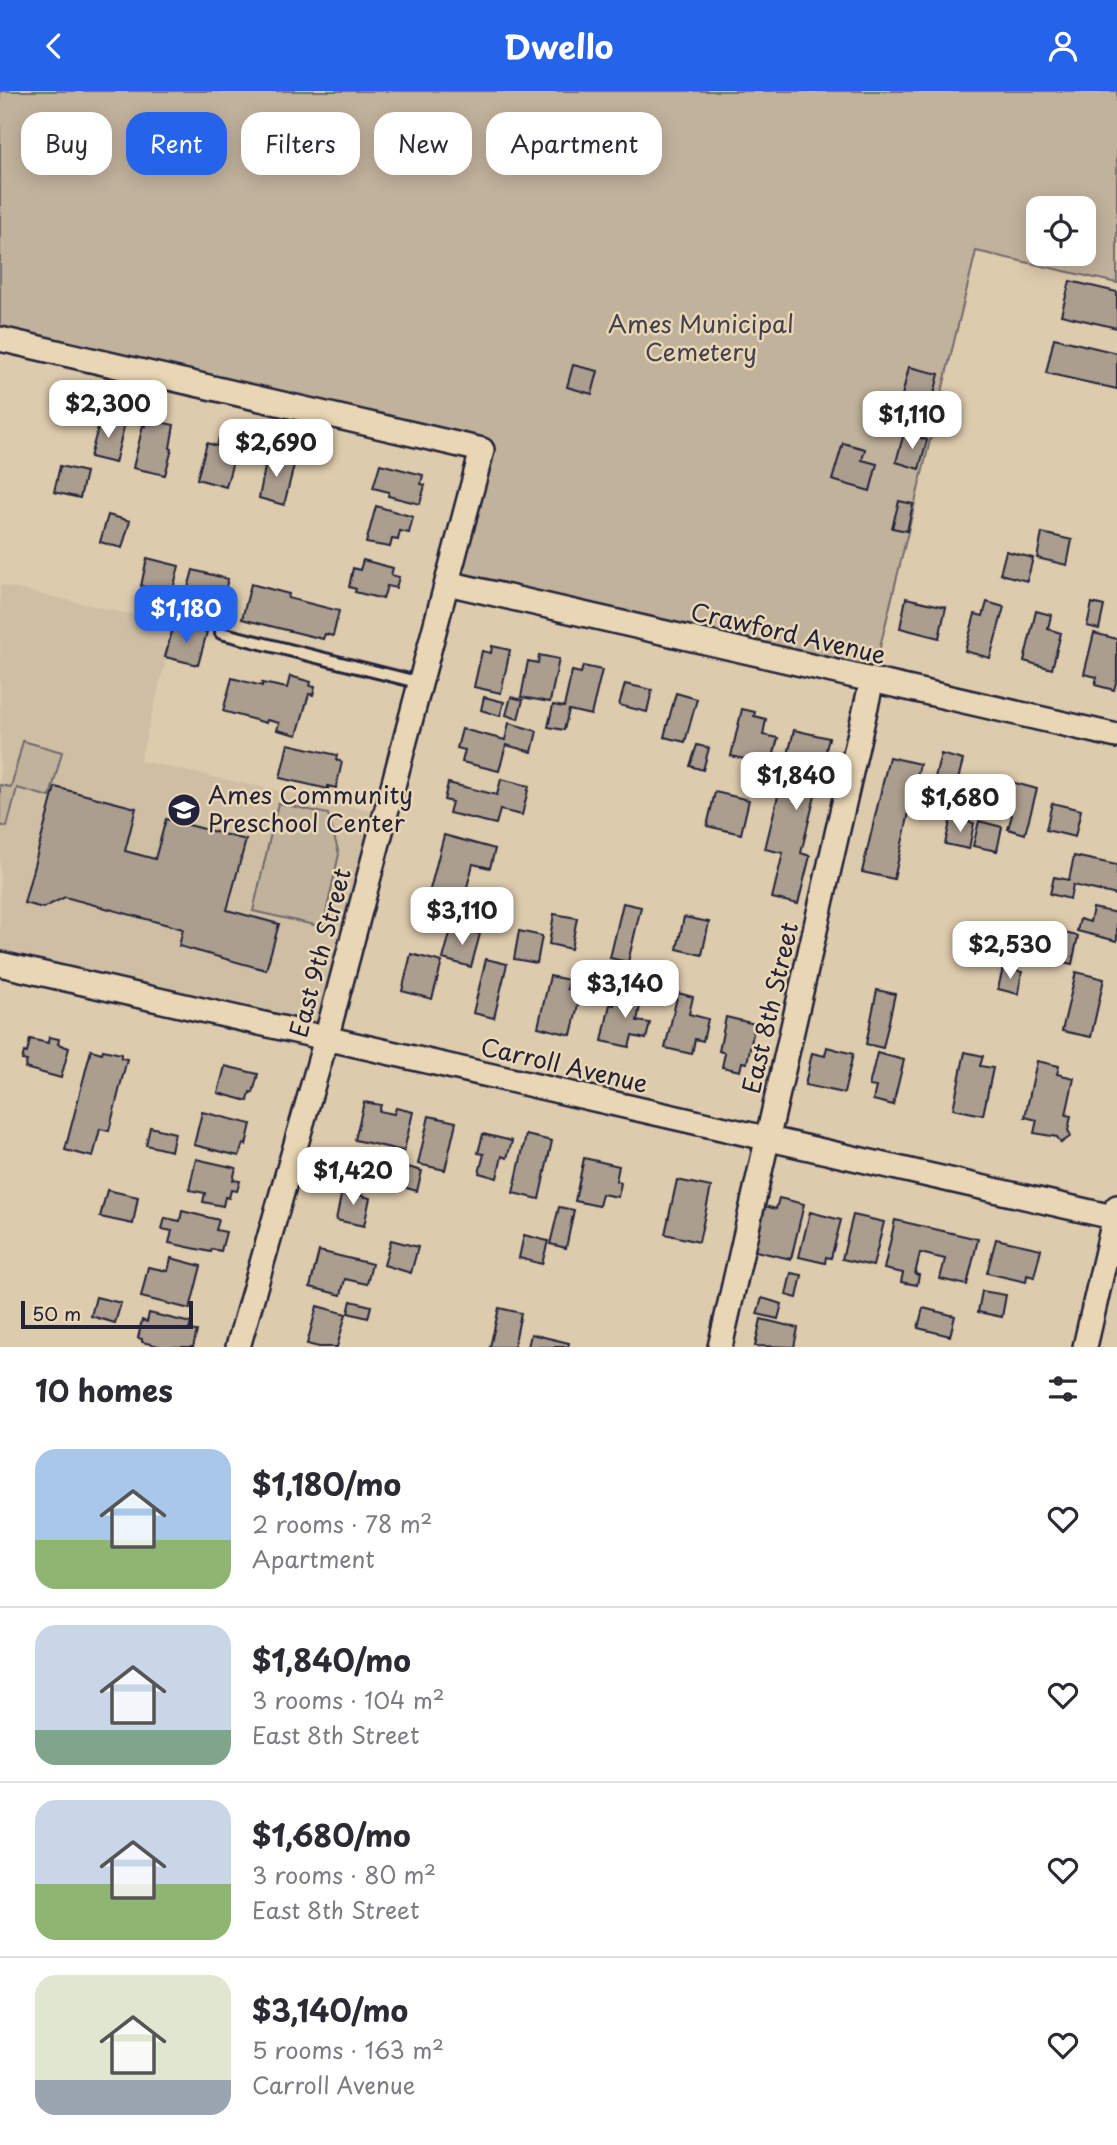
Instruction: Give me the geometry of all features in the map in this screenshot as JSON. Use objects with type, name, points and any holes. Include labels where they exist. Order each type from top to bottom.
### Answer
[{"type":"street","name":"East 9th Street","points":[[0,339],[482,450],[326,1039],[238,1347]]},
{"type":"street","name":"Crawford Avenue","points":[[447,583],[1117,736]]},
{"type":"street","name":"East 8th Street","points":[[720,1347],[873,681]]},
{"type":"street","name":"Carroll Avenue","points":[[0,964],[1116,1215]]},
{"type":"street","points":[[1085,1347],[1116,1215]]},
{"type":"lane","points":[[222,633],[421,683]]},
{"type":"shaded area","name":"Ames Community Preschool Center","points":[[0,585],[175,624],[140,761],[386,814],[331,1040],[0,964]]},
{"type":"green space","name":"Ames Municipal Cemetery","points":[[0,91],[1117,91],[1117,283],[1042,266],[1096,266],[1096,196],[1026,196],[1026,262],[976,251],[872,680],[447,583],[481,450],[0,339]]},
{"type":"green space","points":[[23,741],[62,752],[50,797],[17,788],[7,827],[0,825],[0,785],[11,787]]},
{"type":"green space","points":[[278,803],[328,814],[339,854],[323,927],[253,911]]},
{"type":"building","points":[[1070,281],[1117,292],[1117,328],[1061,315]]},
{"type":"building","points":[[1054,338],[1117,353],[1117,389],[1046,373]]},
{"type":"building","points":[[573,365],[598,371],[592,394],[567,387]]},
{"type":"building","points":[[909,367],[939,374],[926,427],[896,420]]},
{"type":"building","points":[[101,417],[125,423],[115,463],[90,457]]},
{"type":"building","points":[[146,419],[174,425],[172,449],[165,475],[133,468]]},
{"type":"building","points":[[904,433],[927,440],[919,469],[896,462]]},
{"type":"building","points":[[219,438],[238,443],[226,487],[197,479],[207,443],[217,446]]},
{"type":"building","points":[[843,443],[865,449],[862,460],[877,464],[870,491],[832,480]]},
{"type":"building","points":[[268,452],[285,456],[284,463],[294,465],[284,505],[259,498]]},
{"type":"building","points":[[380,464],[423,475],[421,484],[425,485],[420,504],[388,496],[389,492],[373,488]]},
{"type":"building","points":[[60,466],[86,472],[80,498],[54,492]]},
{"type":"building","points":[[899,501],[913,504],[907,531],[892,528]]},
{"type":"building","points":[[376,506],[413,517],[409,533],[400,531],[398,540],[392,539],[390,547],[366,543]]},
{"type":"building","points":[[108,515],[130,521],[122,548],[100,542]]},
{"type":"building","points":[[1042,533],[1072,540],[1067,565],[1037,558]]},
{"type":"building","points":[[1006,551],[1033,558],[1027,581],[1000,574]]},
{"type":"building","points":[[147,558],[179,566],[172,593],[141,586]]},
{"type":"building","points":[[363,560],[393,568],[391,575],[399,577],[396,588],[387,586],[383,599],[355,592],[356,589],[349,587],[353,568],[360,570]]},
{"type":"building","points":[[193,570],[228,579],[222,601],[199,595],[200,591],[188,588]]},
{"type":"building","points":[[251,584],[289,594],[288,598],[339,611],[333,636],[325,634],[323,639],[242,619]]},
{"type":"building","points":[[906,598],[946,607],[939,638],[900,628]]},
{"type":"building","points":[[987,602],[1004,607],[990,658],[965,651],[975,614],[983,616]]},
{"type":"building","points":[[1092,603],[1104,606],[1099,629],[1087,626]]},
{"type":"building","points":[[1036,611],[1051,615],[1048,629],[1061,633],[1052,669],[1024,661]]},
{"type":"building","points":[[174,624],[207,632],[198,665],[165,657]]},
{"type":"building","points":[[1094,633],[1117,639],[1117,679],[1114,690],[1095,685],[1097,677],[1084,674]]},
{"type":"building","points":[[492,646],[510,650],[501,693],[474,687],[482,651],[491,653]]},
{"type":"building","points":[[539,655],[559,659],[550,702],[521,697],[528,661],[538,663]]},
{"type":"building","points":[[583,666],[602,670],[591,715],[569,710],[564,730],[548,727],[553,705],[564,707],[572,671],[581,673]]},
{"type":"building","points":[[290,676],[311,682],[310,686],[315,687],[313,695],[309,694],[297,735],[277,730],[279,723],[267,720],[266,723],[223,711],[232,678],[262,686],[262,683],[287,688]]},
{"type":"building","points":[[625,684],[652,690],[647,712],[619,705]]},
{"type":"building","points":[[676,693],[697,699],[685,742],[664,737]]},
{"type":"building","points":[[484,697],[504,702],[500,716],[481,710]]},
{"type":"building","points":[[511,697],[523,700],[518,719],[506,715]]},
{"type":"building","points":[[742,709],[755,712],[754,716],[766,719],[763,735],[778,738],[771,765],[731,756]]},
{"type":"building","points":[[509,723],[537,731],[532,752],[506,745],[499,771],[462,762],[465,750],[457,748],[462,729],[505,740]]},
{"type":"building","points":[[794,730],[829,738],[801,853],[810,856],[798,904],[772,898],[783,853],[765,849]]},
{"type":"building","points":[[288,744],[337,755],[336,760],[342,762],[336,788],[328,786],[328,789],[280,778]]},
{"type":"building","points":[[697,745],[709,748],[703,770],[690,766]]},
{"type":"building","points":[[941,754],[963,760],[951,807],[929,801]]},
{"type":"building","points":[[889,757],[920,764],[894,879],[862,872]]},
{"type":"building","points":[[501,779],[529,786],[522,815],[500,810],[496,824],[449,813],[452,802],[444,800],[448,783],[497,795]]},
{"type":"building","points":[[1008,781],[1037,789],[1025,834],[1008,829],[1012,815],[999,812]]},
{"type":"building","points":[[55,787],[136,808],[125,851],[155,859],[166,819],[246,840],[227,910],[279,924],[266,970],[179,946],[183,929],[65,897],[43,908],[24,903]]},
{"type":"building","points":[[715,792],[749,800],[741,834],[707,826]]},
{"type":"building","points":[[1052,803],[1081,810],[1075,837],[1046,830]]},
{"type":"building","points":[[951,818],[974,823],[969,849],[945,844]]},
{"type":"building","points":[[979,821],[1002,827],[997,851],[973,846]]},
{"type":"building","points":[[444,835],[495,849],[490,868],[473,864],[460,914],[426,905]]},
{"type":"building","points":[[1074,856],[1117,865],[1117,895],[1073,885],[1070,899],[1050,894],[1054,877],[1069,880]]},
{"type":"building","points":[[623,903],[641,907],[628,962],[610,958]]},
{"type":"building","points":[[1093,908],[1117,913],[1117,941],[1077,931],[1080,919],[1090,922]]},
{"type":"building","points":[[554,914],[577,918],[571,949],[549,944]]},
{"type":"building","points":[[684,917],[709,922],[702,955],[677,949]]},
{"type":"building","points":[[452,926],[480,934],[471,967],[443,959]]},
{"type":"building","points":[[1045,929],[1078,936],[1072,964],[1038,957]]},
{"type":"building","points":[[519,931],[542,936],[537,963],[514,959]]},
{"type":"building","points":[[411,954],[442,962],[432,999],[402,991]]},
{"type":"building","points":[[486,959],[507,964],[494,1018],[473,1013]]},
{"type":"building","points":[[1003,968],[1022,972],[1018,994],[998,989]]},
{"type":"building","points":[[1076,972],[1104,979],[1091,1037],[1062,1031]]},
{"type":"building","points":[[550,976],[569,980],[567,989],[581,992],[571,1035],[538,1027]]},
{"type":"building","points":[[618,990],[642,996],[637,1021],[650,1023],[646,1039],[632,1036],[629,1047],[602,1041],[610,1004],[614,1005]]},
{"type":"building","points":[[877,990],[895,994],[883,1048],[866,1044]]},
{"type":"building","points":[[678,993],[693,997],[689,1014],[708,1019],[703,1041],[695,1039],[692,1054],[665,1048]]},
{"type":"building","points":[[726,1017],[755,1024],[747,1063],[742,1062],[740,1071],[722,1067],[725,1053],[719,1051]]},
{"type":"building","points":[[49,1037],[59,1039],[58,1044],[69,1048],[61,1078],[25,1068],[27,1061],[22,1060],[24,1052],[27,1053],[30,1039],[48,1043]]},
{"type":"building","points":[[827,1047],[853,1054],[844,1093],[805,1085],[812,1053],[825,1056]]},
{"type":"building","points":[[91,1050],[121,1054],[121,1058],[127,1059],[109,1131],[100,1129],[93,1157],[65,1150]]},
{"type":"building","points":[[965,1052],[983,1056],[980,1066],[993,1068],[983,1115],[953,1109]]},
{"type":"building","points":[[877,1053],[904,1060],[893,1105],[873,1100],[876,1087],[869,1086]]},
{"type":"building","points":[[1037,1061],[1059,1066],[1057,1074],[1074,1078],[1066,1115],[1071,1116],[1068,1130],[1071,1136],[1061,1143],[1057,1137],[1034,1133],[1037,1120],[1025,1117]]},
{"type":"building","points":[[225,1066],[258,1074],[248,1101],[218,1093]]},
{"type":"building","points":[[364,1102],[381,1105],[379,1111],[394,1114],[396,1108],[413,1112],[404,1151],[355,1140]]},
{"type":"building","points":[[202,1112],[251,1124],[246,1145],[243,1144],[239,1156],[194,1145]]},
{"type":"building","points":[[429,1116],[456,1122],[445,1170],[418,1164]]},
{"type":"building","points":[[150,1127],[175,1133],[171,1151],[146,1145]]},
{"type":"building","points":[[483,1134],[512,1141],[507,1158],[502,1156],[497,1178],[479,1173],[484,1154],[478,1153]]},
{"type":"building","points":[[526,1135],[552,1141],[539,1199],[513,1193]]},
{"type":"building","points":[[584,1158],[619,1166],[616,1181],[621,1183],[618,1197],[602,1194],[599,1206],[575,1201]]},
{"type":"building","points":[[196,1159],[236,1168],[233,1180],[240,1181],[237,1191],[231,1190],[229,1198],[225,1197],[223,1206],[203,1202],[205,1193],[189,1190]]},
{"type":"building","points":[[408,1167],[422,1171],[417,1191],[403,1187]]},
{"type":"building","points":[[677,1180],[711,1187],[699,1242],[665,1234]]},
{"type":"building","points":[[343,1186],[362,1190],[361,1196],[370,1198],[364,1226],[336,1220]]},
{"type":"building","points":[[107,1190],[138,1197],[133,1224],[100,1217]]},
{"type":"building","points":[[779,1198],[804,1204],[791,1259],[751,1250],[765,1206],[776,1209]]},
{"type":"building","points":[[559,1207],[574,1210],[566,1248],[550,1244]]},
{"type":"building","points":[[182,1211],[219,1220],[216,1230],[226,1232],[221,1251],[212,1249],[211,1252],[169,1243],[172,1231],[162,1229],[165,1218],[180,1221]]},
{"type":"building","points":[[810,1212],[841,1220],[831,1258],[826,1257],[825,1263],[799,1257]]},
{"type":"building","points":[[853,1215],[884,1222],[873,1266],[842,1259]]},
{"type":"building","points":[[895,1220],[978,1239],[967,1285],[940,1279],[945,1259],[920,1253],[915,1274],[919,1275],[917,1285],[901,1282],[903,1273],[884,1269]]},
{"type":"building","points":[[524,1235],[548,1241],[542,1264],[519,1258]]},
{"type":"building","points":[[996,1239],[1041,1249],[1034,1277],[1027,1275],[1026,1282],[987,1273]]},
{"type":"building","points":[[391,1240],[418,1247],[411,1273],[384,1265]]},
{"type":"building","points":[[319,1251],[372,1264],[367,1284],[345,1279],[341,1295],[310,1287]]},
{"type":"building","points":[[171,1258],[201,1266],[190,1309],[141,1297],[148,1267],[168,1271]]},
{"type":"building","points":[[791,1273],[802,1275],[797,1298],[786,1295]]},
{"type":"building","points":[[982,1291],[1006,1295],[1002,1317],[978,1312]]},
{"type":"building","points":[[96,1297],[121,1303],[115,1323],[91,1316]]},
{"type":"building","points":[[762,1298],[782,1304],[778,1319],[757,1314]]},
{"type":"building","points":[[351,1301],[371,1306],[368,1318],[348,1313]]},
{"type":"building","points":[[317,1306],[346,1314],[337,1347],[307,1344]]},
{"type":"building","points":[[499,1308],[521,1313],[514,1347],[490,1347]]},
{"type":"building","points":[[923,1308],[955,1316],[950,1336],[918,1328]]},
{"type":"building","points":[[149,1313],[191,1323],[189,1330],[197,1331],[193,1347],[163,1347],[142,1342],[142,1339],[138,1338],[142,1320],[147,1322]]},
{"type":"building","points":[[761,1319],[798,1328],[794,1347],[755,1346]]},
{"type":"building","points":[[531,1334],[569,1343],[568,1347],[528,1347]]},
{"type":"place","name":"Ames Community Preschool Center","points":[[184,810]]}]
